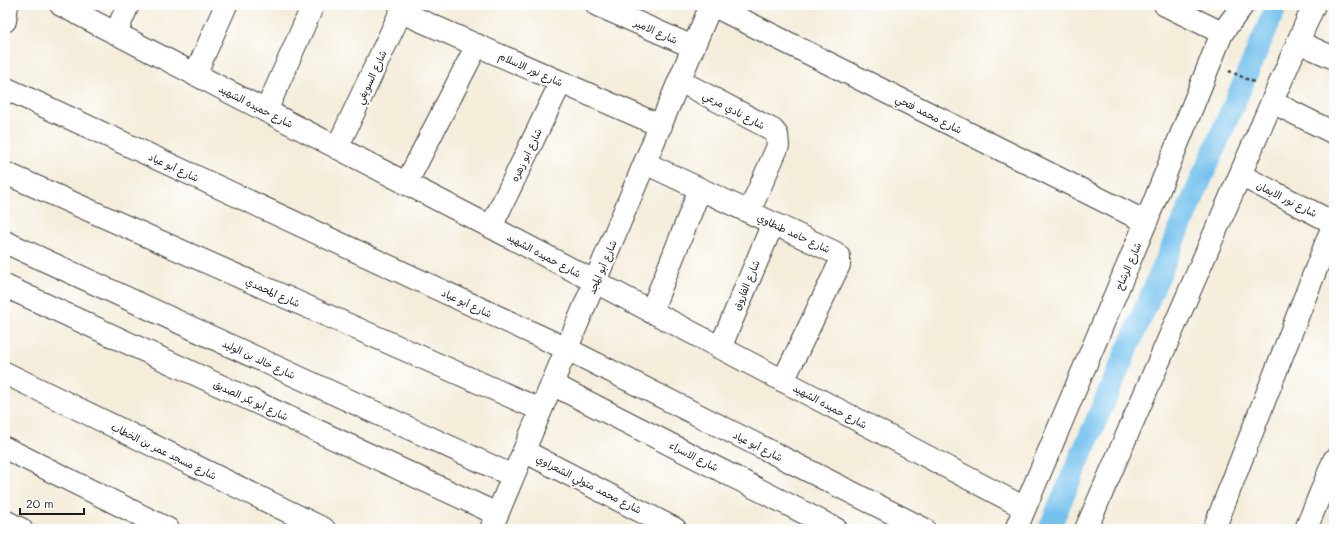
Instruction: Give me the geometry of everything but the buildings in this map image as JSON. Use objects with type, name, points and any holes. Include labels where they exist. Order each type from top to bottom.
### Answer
[{"type":"street","points":[[5,21],[7,5]]},
{"type":"street","name":"شارع حميده الشهيد","points":[[61,5],[491,227],[1025,508]]},
{"type":"street","points":[[116,33],[128,5]]},
{"type":"street","points":[[195,75],[226,5]]},
{"type":"street","points":[[266,111],[314,5]]},
{"type":"street","name":"شارع الامير","points":[[597,5],[694,47]]},
{"type":"street","name":"شارع أبو المجد","points":[[496,524],[513,476],[712,5]]},
{"type":"street","name":"شارع محمد فتحي","points":[[712,5],[1146,222]]},
{"type":"street","points":[[1165,5],[1222,32]]},
{"type":"street","name":"شارع الرشاح","points":[[1016,529],[1146,222],[1222,32],[1243,5]]},
{"type":"street","points":[[1086,529],[1314,5]]},
{"type":"street","name":"شارع نور الاسلام","points":[[403,8],[478,45],[660,126]]},
{"type":"street","name":"شارع السويفي","points":[[337,148],[403,8]]},
{"type":"street","points":[[1298,42],[1334,58]]},
{"type":"street","points":[[406,184],[478,45]]},
{"type":"street","name":"شارع نادي مرعي","points":[[680,81],[773,130],[777,135],[778,146],[749,212]]},
{"type":"street","name":"شارع ابو زهره","points":[[491,227],[561,82]]},
{"type":"street","name":"شارع أبو عياد","points":[[5,88],[567,349],[924,529]]},
{"type":"street","points":[[1274,97],[1334,133]]},
{"type":"street","name":"شارع حامد طنطاوي","points":[[645,163],[834,252],[839,258],[840,261],[783,381]]},
{"type":"street","name":"شارع المحمدي","points":[[5,173],[541,410]]},
{"type":"street","name":"شارع نور الايمان","points":[[1240,176],[1334,223]]},
{"type":"street","points":[[651,312],[700,189]]},
{"type":"street","name":"شارع الفاروق","points":[[720,348],[773,223]]},
{"type":"street","points":[[1214,529],[1334,223]]},
{"type":"street","name":"شارع خالد بن الوليد","points":[[5,242],[513,476]]},
{"type":"street","name":"شارع أبو بكر الصديق","points":[[5,286],[496,524]]},
{"type":"street","name":"شارع مسجد عمر بن الخطاب","points":[[5,373],[324,529]]},
{"type":"street","name":"شارع الاسراء","points":[[552,384],[836,529]]},
{"type":"street","points":[[5,448],[168,529]]},
{"type":"street","name":"شارع محمد متولي الشعراوي","points":[[524,450],[675,529]]},
{"type":"street","points":[[1306,529],[1334,460]]},
{"type":"street","points":[[5,521],[21,529]]},
{"type":"path","points":[[1210,63],[1274,97]]},
{"type":"waterway","points":[[1049,529],[1277,5]]}]
